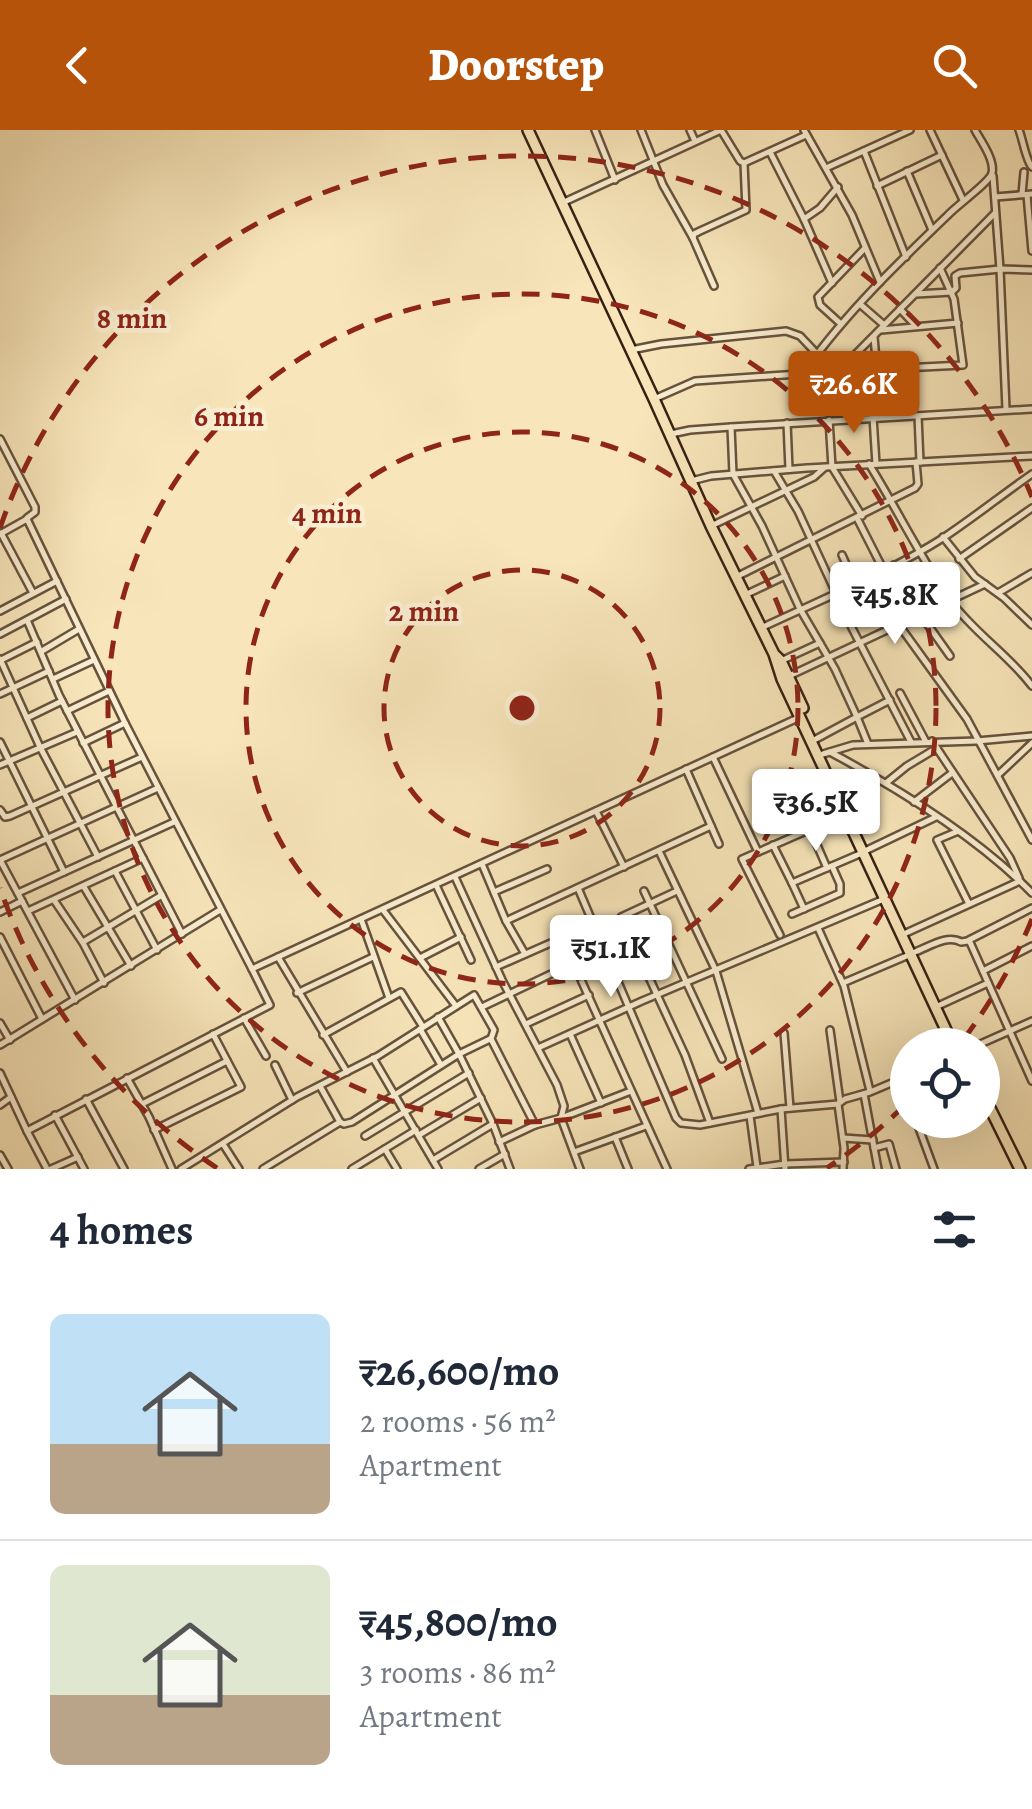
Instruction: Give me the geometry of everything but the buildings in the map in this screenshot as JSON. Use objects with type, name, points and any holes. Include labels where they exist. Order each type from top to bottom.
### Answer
[{"type":"main road","points":[[530,131],[845,814],[949,1028]]},
{"type":"main road","points":[[777,660],[789,676],[826,753],[884,900],[950,1028]]},
{"type":"main road","points":[[1000,1134],[1015,1169]]},
{"type":"main road","points":[[999,1138],[1015,1169]]},
{"type":"street","points":[[595,130],[615,180]]},
{"type":"street","points":[[641,130],[714,286]]},
{"type":"street","points":[[690,130],[695,141]]},
{"type":"street","points":[[562,203],[721,130],[744,163]]},
{"type":"street","points":[[825,168],[910,130]]},
{"type":"street","points":[[930,130],[963,200]]},
{"type":"street","points":[[975,130],[988,155],[995,196],[1006,410]]},
{"type":"street","points":[[1019,130],[1029,147],[1028,162],[1032,167]]},
{"type":"street","points":[[744,163],[805,132],[838,187],[880,282]]},
{"type":"street","points":[[864,151],[906,257]]},
{"type":"street","points":[[770,152],[832,284]]},
{"type":"street","points":[[877,186],[942,156]]},
{"type":"street","points":[[693,238],[694,234],[746,210],[744,163]]},
{"type":"street","points":[[907,172],[932,230]]},
{"type":"street","points":[[1024,172],[1032,247]]},
{"type":"street","points":[[799,374],[880,282],[992,173]]},
{"type":"street","points":[[804,219],[838,187]]},
{"type":"street","points":[[995,196],[1027,195]]},
{"type":"street","points":[[839,372],[995,214]]},
{"type":"street","points":[[841,324],[818,301],[821,293],[865,248]]},
{"type":"street","points":[[654,398],[695,381],[963,365],[952,292],[940,268]]},
{"type":"street","points":[[914,294],[952,292],[957,274],[1032,270]]},
{"type":"street","points":[[860,305],[882,328],[958,323]]},
{"type":"street","points":[[900,310],[917,327]]},
{"type":"street","points":[[631,350],[786,331],[800,336],[817,354]]},
{"type":"street","points":[[874,336],[878,369],[873,464],[950,600],[1032,686]]},
{"type":"street","points":[[671,434],[730,426],[1032,408]]},
{"type":"street","points":[[736,577],[917,486],[918,416]]},
{"type":"street","points":[[830,420],[828,467],[860,517],[884,570]]},
{"type":"street","points":[[788,422],[789,469]]},
{"type":"street","points":[[730,426],[733,474],[800,609],[829,658],[868,744]]},
{"type":"street","points":[[0,439],[4,454],[35,506],[35,512],[26,519],[0,532],[33,594]]},
{"type":"street","points":[[691,481],[789,469],[1032,456]]},
{"type":"street","points":[[711,526],[828,467]]},
{"type":"street","points":[[774,471],[813,541],[911,742]]},
{"type":"street","points":[[761,628],[866,580],[943,538],[1032,474]]},
{"type":"street","points":[[959,559],[1032,508]]},
{"type":"street","points":[[26,519],[174,822],[270,1005],[27,1131]]},
{"type":"street","points":[[943,538],[975,577],[1032,625]]},
{"type":"street","points":[[842,555],[855,584]]},
{"type":"street","points":[[894,565],[921,615],[950,656]]},
{"type":"street","points":[[998,593],[1032,572]]},
{"type":"street","points":[[744,596],[784,576]]},
{"type":"street","points":[[866,580],[967,719],[1032,840]]},
{"type":"street","points":[[0,611],[57,581]]},
{"type":"street","points":[[789,676],[985,584]]},
{"type":"street","points":[[0,634],[66,599]]},
{"type":"street","points":[[27,620],[62,702],[182,934]]},
{"type":"street","points":[[42,651],[80,629]]},
{"type":"street","points":[[38,642],[0,659],[40,747],[98,856]]},
{"type":"street","points":[[777,660],[820,643]]},
{"type":"street","points":[[53,679],[94,660]]},
{"type":"street","points":[[0,694],[49,671]]},
{"type":"street","points":[[67,711],[110,691]]},
{"type":"street","points":[[900,694],[1010,858],[1021,882]]},
{"type":"street","points":[[816,738],[890,700]]},
{"type":"street","points":[[27,718],[62,702]]},
{"type":"street","points":[[252,969],[800,717]]},
{"type":"street","points":[[83,743],[125,723]]},
{"type":"street","points":[[0,765],[78,732]]},
{"type":"street","points":[[826,753],[868,744],[1032,740]]},
{"type":"street","points":[[997,775],[1032,740]]},
{"type":"street","points":[[0,742],[64,872]]},
{"type":"street","points":[[886,783],[931,744]]},
{"type":"street","points":[[826,753],[914,802],[1032,893]]},
{"type":"street","points":[[0,810],[5,817],[142,756]]},
{"type":"street","points":[[713,757],[758,852]]},
{"type":"street","points":[[686,769],[719,844]]},
{"type":"street","points":[[914,802],[952,772]]},
{"type":"street","points":[[75,1000],[0,860],[158,788]]},
{"type":"street","points":[[596,811],[624,867]]},
{"type":"street","points":[[780,935],[742,859],[845,814]]},
{"type":"street","points":[[792,883],[936,817]]},
{"type":"street","points":[[17,893],[174,822]]},
{"type":"street","points":[[506,921],[711,826]]},
{"type":"street","points":[[792,914],[840,892],[840,884],[810,829]]},
{"type":"street","points":[[956,832],[938,840],[970,905]]},
{"type":"street","points":[[773,845],[804,909]]},
{"type":"street","points":[[659,851],[716,971],[758,1113]]},
{"type":"street","points":[[28,912],[143,858]]},
{"type":"street","points":[[482,864],[525,954]]},
{"type":"street","points":[[494,892],[548,869]]},
{"type":"street","points":[[115,871],[156,950]]},
{"type":"street","points":[[455,877],[562,1098],[561,1118],[580,1169]]},
{"type":"street","points":[[906,934],[1021,882]]},
{"type":"street","points":[[436,885],[471,960]]},
{"type":"street","points":[[84,886],[130,966]]},
{"type":"street","points":[[578,888],[676,1118],[685,1125],[839,1103],[890,1083]]},
{"type":"street","points":[[644,891],[722,1059]]},
{"type":"street","points":[[678,891],[621,917],[685,1055],[710,1123]]},
{"type":"street","points":[[83,943],[162,895]]},
{"type":"street","points":[[54,900],[104,983]]},
{"type":"street","points":[[538,1048],[884,900]]},
{"type":"street","points":[[0,912],[22,902]]},
{"type":"street","points":[[842,983],[948,938],[969,940],[1032,908]]},
{"type":"street","points":[[0,1045],[220,910]]},
{"type":"street","points":[[383,910],[456,1006]]},
{"type":"street","points":[[361,919],[389,998]]},
{"type":"street","points":[[818,928],[842,983],[867,1093],[878,1169]]},
{"type":"street","points":[[0,937],[42,1020]]},
{"type":"street","points":[[420,958],[461,937]]},
{"type":"street","points":[[496,967],[562,938],[667,1169]]},
{"type":"street","points":[[969,940],[1032,1080]]},
{"type":"street","points":[[983,972],[1032,946]]},
{"type":"street","points":[[278,957],[347,1072]]},
{"type":"street","points":[[297,993],[373,957]]},
{"type":"street","points":[[481,1008],[574,963]]},
{"type":"street","points":[[940,1005],[988,982]]},
{"type":"street","points":[[323,1034],[401,992],[441,1065]]},
{"type":"street","points":[[181,1169],[292,1100],[373,1058],[474,995],[494,1030],[490,1039],[459,1054],[352,1122],[340,1122],[320,1086]]},
{"type":"street","points":[[526,1024],[590,995]]},
{"type":"street","points":[[438,1017],[481,1098],[510,1169]]},
{"type":"street","points":[[244,1018],[266,1056]]},
{"type":"street","points":[[1000,1035],[1032,1020]]},
{"type":"street","points":[[0,1022],[10,1040]]},
{"type":"street","points":[[750,1114],[753,1168],[844,1166],[830,1030]]},
{"type":"street","points":[[784,1033],[790,1108]]},
{"type":"street","points":[[154,1130],[241,1087],[213,1034]]},
{"type":"street","points":[[570,1034],[601,1103]]},
{"type":"street","points":[[490,1039],[535,1125]]},
{"type":"street","points":[[373,1058],[437,1169]]},
{"type":"street","points":[[142,1104],[227,1060]]},
{"type":"street","points":[[275,1066],[292,1100]]},
{"type":"street","points":[[0,1073],[49,1169],[78,1158]]},
{"type":"street","points":[[365,1136],[469,1073]]},
{"type":"street","points":[[128,1078],[172,1169]]},
{"type":"street","points":[[499,1142],[632,1091]]},
{"type":"street","points":[[0,1104],[11,1097]]},
{"type":"street","points":[[358,1168],[385,1149],[481,1098]]},
{"type":"street","points":[[86,1099],[124,1169]]},
{"type":"street","points":[[780,1109],[785,1166]]},
{"type":"street","points":[[55,1115],[84,1169]]},
{"type":"street","points":[[263,1169],[340,1122]]},
{"type":"street","points":[[433,1160],[493,1124]]},
{"type":"street","points":[[574,1152],[646,1126]]},
{"type":"street","points":[[615,1137],[628,1169]]},
{"type":"street","points":[[842,1138],[889,1144],[896,1169]]},
{"type":"street","points":[[923,1138],[934,1169]]},
{"type":"street","points":[[223,1144],[239,1169]]},
{"type":"street","points":[[385,1149],[397,1169]]},
{"type":"street","points":[[479,1169],[505,1154]]},
{"type":"street","points":[[0,1155],[8,1169]]}]
